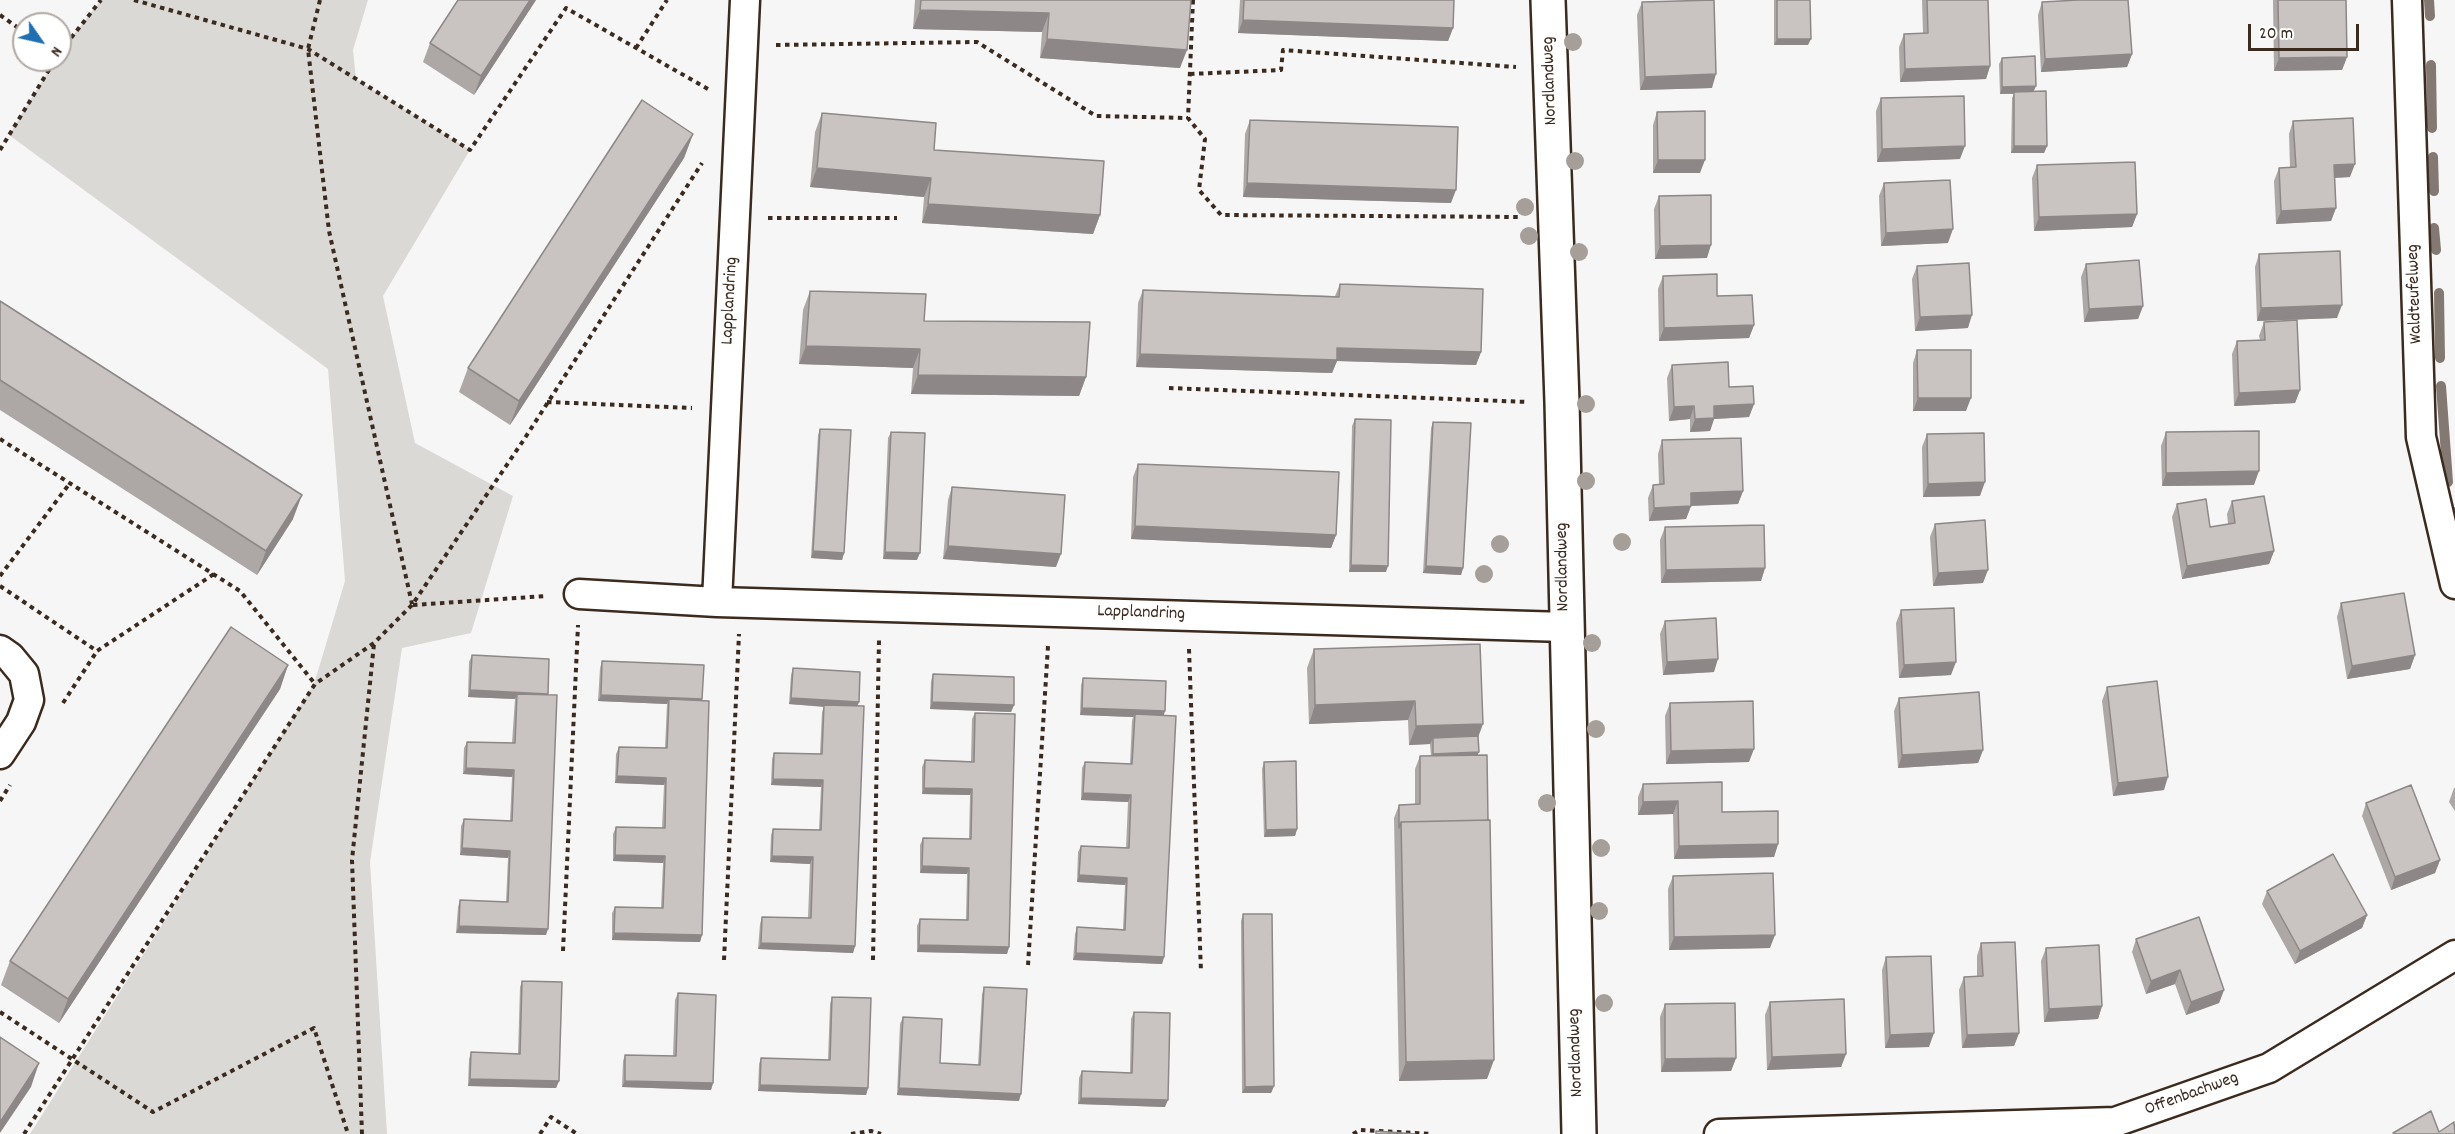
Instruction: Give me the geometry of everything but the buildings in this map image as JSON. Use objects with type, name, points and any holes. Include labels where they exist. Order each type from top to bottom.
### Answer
[{"type":"street","name":"Lapplandring","points":[[729,602],[726,409],[745,0]]},
{"type":"street","name":"Nordlandweg","points":[[1548,0],[1562,402],[1565,627],[1579,1134]]},
{"type":"street","name":"Waldteufelweg","points":[[2407,0],[2421,437],[2455,584]]},
{"type":"street","name":"Lapplandring","points":[[579,594],[729,602],[1565,627]]},
{"type":"street","points":[[0,650],[10,657],[24,674],[29,700],[21,722],[0,754]]},
{"type":"street","name":"Offenbachweg","points":[[1719,1134],[2115,1122],[2269,1068],[2455,955]]},
{"type":"path","points":[[72,37],[101,0]]},
{"type":"path","points":[[134,0],[308,49],[470,150],[566,8],[740,107]]},
{"type":"path","points":[[320,0],[308,49],[328,231],[412,605]]},
{"type":"path","points":[[636,48],[667,0]]},
{"type":"path","points":[[1193,0],[1188,118],[1205,139],[1199,190],[1221,215],[1515,218],[1555,215]]},
{"type":"path","points":[[742,46],[976,42],[1096,117],[1188,118]]},
{"type":"path","points":[[1190,74],[1281,70],[1282,50],[1550,69]]},
{"type":"path","points":[[0,150],[48,72]]},
{"type":"path","points":[[24,1134],[315,684],[374,643],[412,605],[708,155],[738,143]]},
{"type":"path","points":[[734,218],[897,218]]},
{"type":"path","points":[[1169,388],[1562,402]]},
{"type":"path","points":[[547,402],[726,409]]},
{"type":"path","points":[[0,439],[240,591],[315,684]]},
{"type":"path","points":[[0,576],[70,483]]},
{"type":"path","points":[[0,586],[97,651],[214,574]]},
{"type":"path","points":[[412,605],[579,594],[563,951]]},
{"type":"path","points":[[724,960],[729,602]]},
{"type":"path","points":[[873,960],[880,607]]},
{"type":"path","points":[[1028,965],[1050,612]]},
{"type":"path","points":[[1188,616],[1201,972]]},
{"type":"path","points":[[362,1134],[352,860],[374,643]]},
{"type":"path","points":[[0,1012],[153,1112],[314,1028],[348,1134]]},
{"type":"path","points":[[540,1134],[551,1117],[577,1134]]},
{"type":"path","points":[[1353,1134],[1360,1130],[1432,1134]]},
{"type":"path","points":[[851,1134],[871,1131],[881,1134]]},
{"type":"shaded area","points":[[101,0],[368,0],[353,50],[356,79],[470,150],[383,296],[415,443],[513,496],[471,633],[402,648],[370,862],[387,1134],[30,1134],[314,684],[345,581],[328,369],[9,135],[48,72],[72,72],[72,37]]},
{"type":"waterway","points":[[2429,0],[2430,16]]},
{"type":"waterway","points":[[2431,65],[2432,128]]},
{"type":"waterway","points":[[2433,157],[2434,191]]},
{"type":"waterway","points":[[2434,228],[2436,250]]},
{"type":"waterway","points":[[2439,293],[2440,358]]},
{"type":"waterway","points":[[2441,386],[2448,482]]},
{"type":"waterway","points":[[2453,512],[2455,518]]}]
